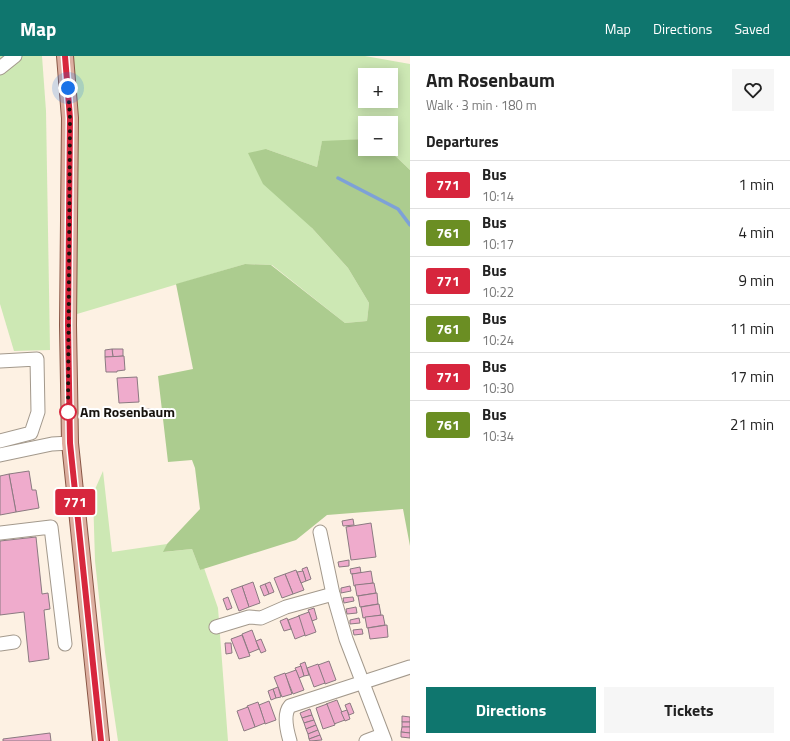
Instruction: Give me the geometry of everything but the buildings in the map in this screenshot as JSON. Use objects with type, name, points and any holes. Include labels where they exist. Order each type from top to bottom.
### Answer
[{"type":"main road","points":[[64,56],[70,118],[68,325],[70,443],[101,741]]},
{"type":"street","points":[[0,68],[15,56]]},
{"type":"street","points":[[0,360],[37,359],[38,412],[31,433],[0,441]]},
{"type":"street","points":[[0,455],[52,444],[70,443]]},
{"type":"street","points":[[0,533],[51,527],[65,644]]},
{"type":"street","points":[[320,532],[333,594],[346,639],[384,738],[366,741]]},
{"type":"street","points":[[216,627],[249,617],[261,618],[286,607],[333,594]]},
{"type":"street","points":[[0,644],[14,642]]},
{"type":"street","points":[[290,741],[286,728],[288,722],[286,711],[290,706],[410,667]]},
{"type":"green space","points":[[0,56],[42,56],[46,111],[50,350],[14,351],[0,304]]},
{"type":"green space","points":[[73,56],[365,56],[410,64],[410,170],[395,156],[398,156],[398,116],[358,116],[358,139],[322,142],[317,167],[266,149],[312,228],[348,268],[369,303],[367,321],[345,323],[272,265],[245,264],[77,314],[76,159]]},
{"type":"green space","points":[[358,139],[358,156],[395,156],[410,170],[410,546],[403,509],[327,515],[296,540],[200,570],[192,549],[163,552],[167,544],[200,509],[195,468],[192,460],[168,462],[158,376],[193,369],[176,284],[245,264],[271,265],[345,323],[367,321],[369,303],[348,268],[312,228],[263,184],[248,153],[266,149],[317,167],[322,141]]},
{"type":"green space","points":[[103,471],[112,552],[167,544],[164,552],[192,549],[200,570],[204,568],[218,608],[228,741],[118,741],[105,652],[95,561],[93,494]]},
{"type":"waterway","points":[[338,178],[398,209],[410,225]]},
{"type":"bus line","name":"771","points":[[65,56],[70,118],[68,412],[71,466],[73,473],[101,741]]},
{"type":"place","name":"Am Rosenbaum","points":[[68,412]]},
{"type":"route","points":[[68,88],[70,118],[68,412]]}]
